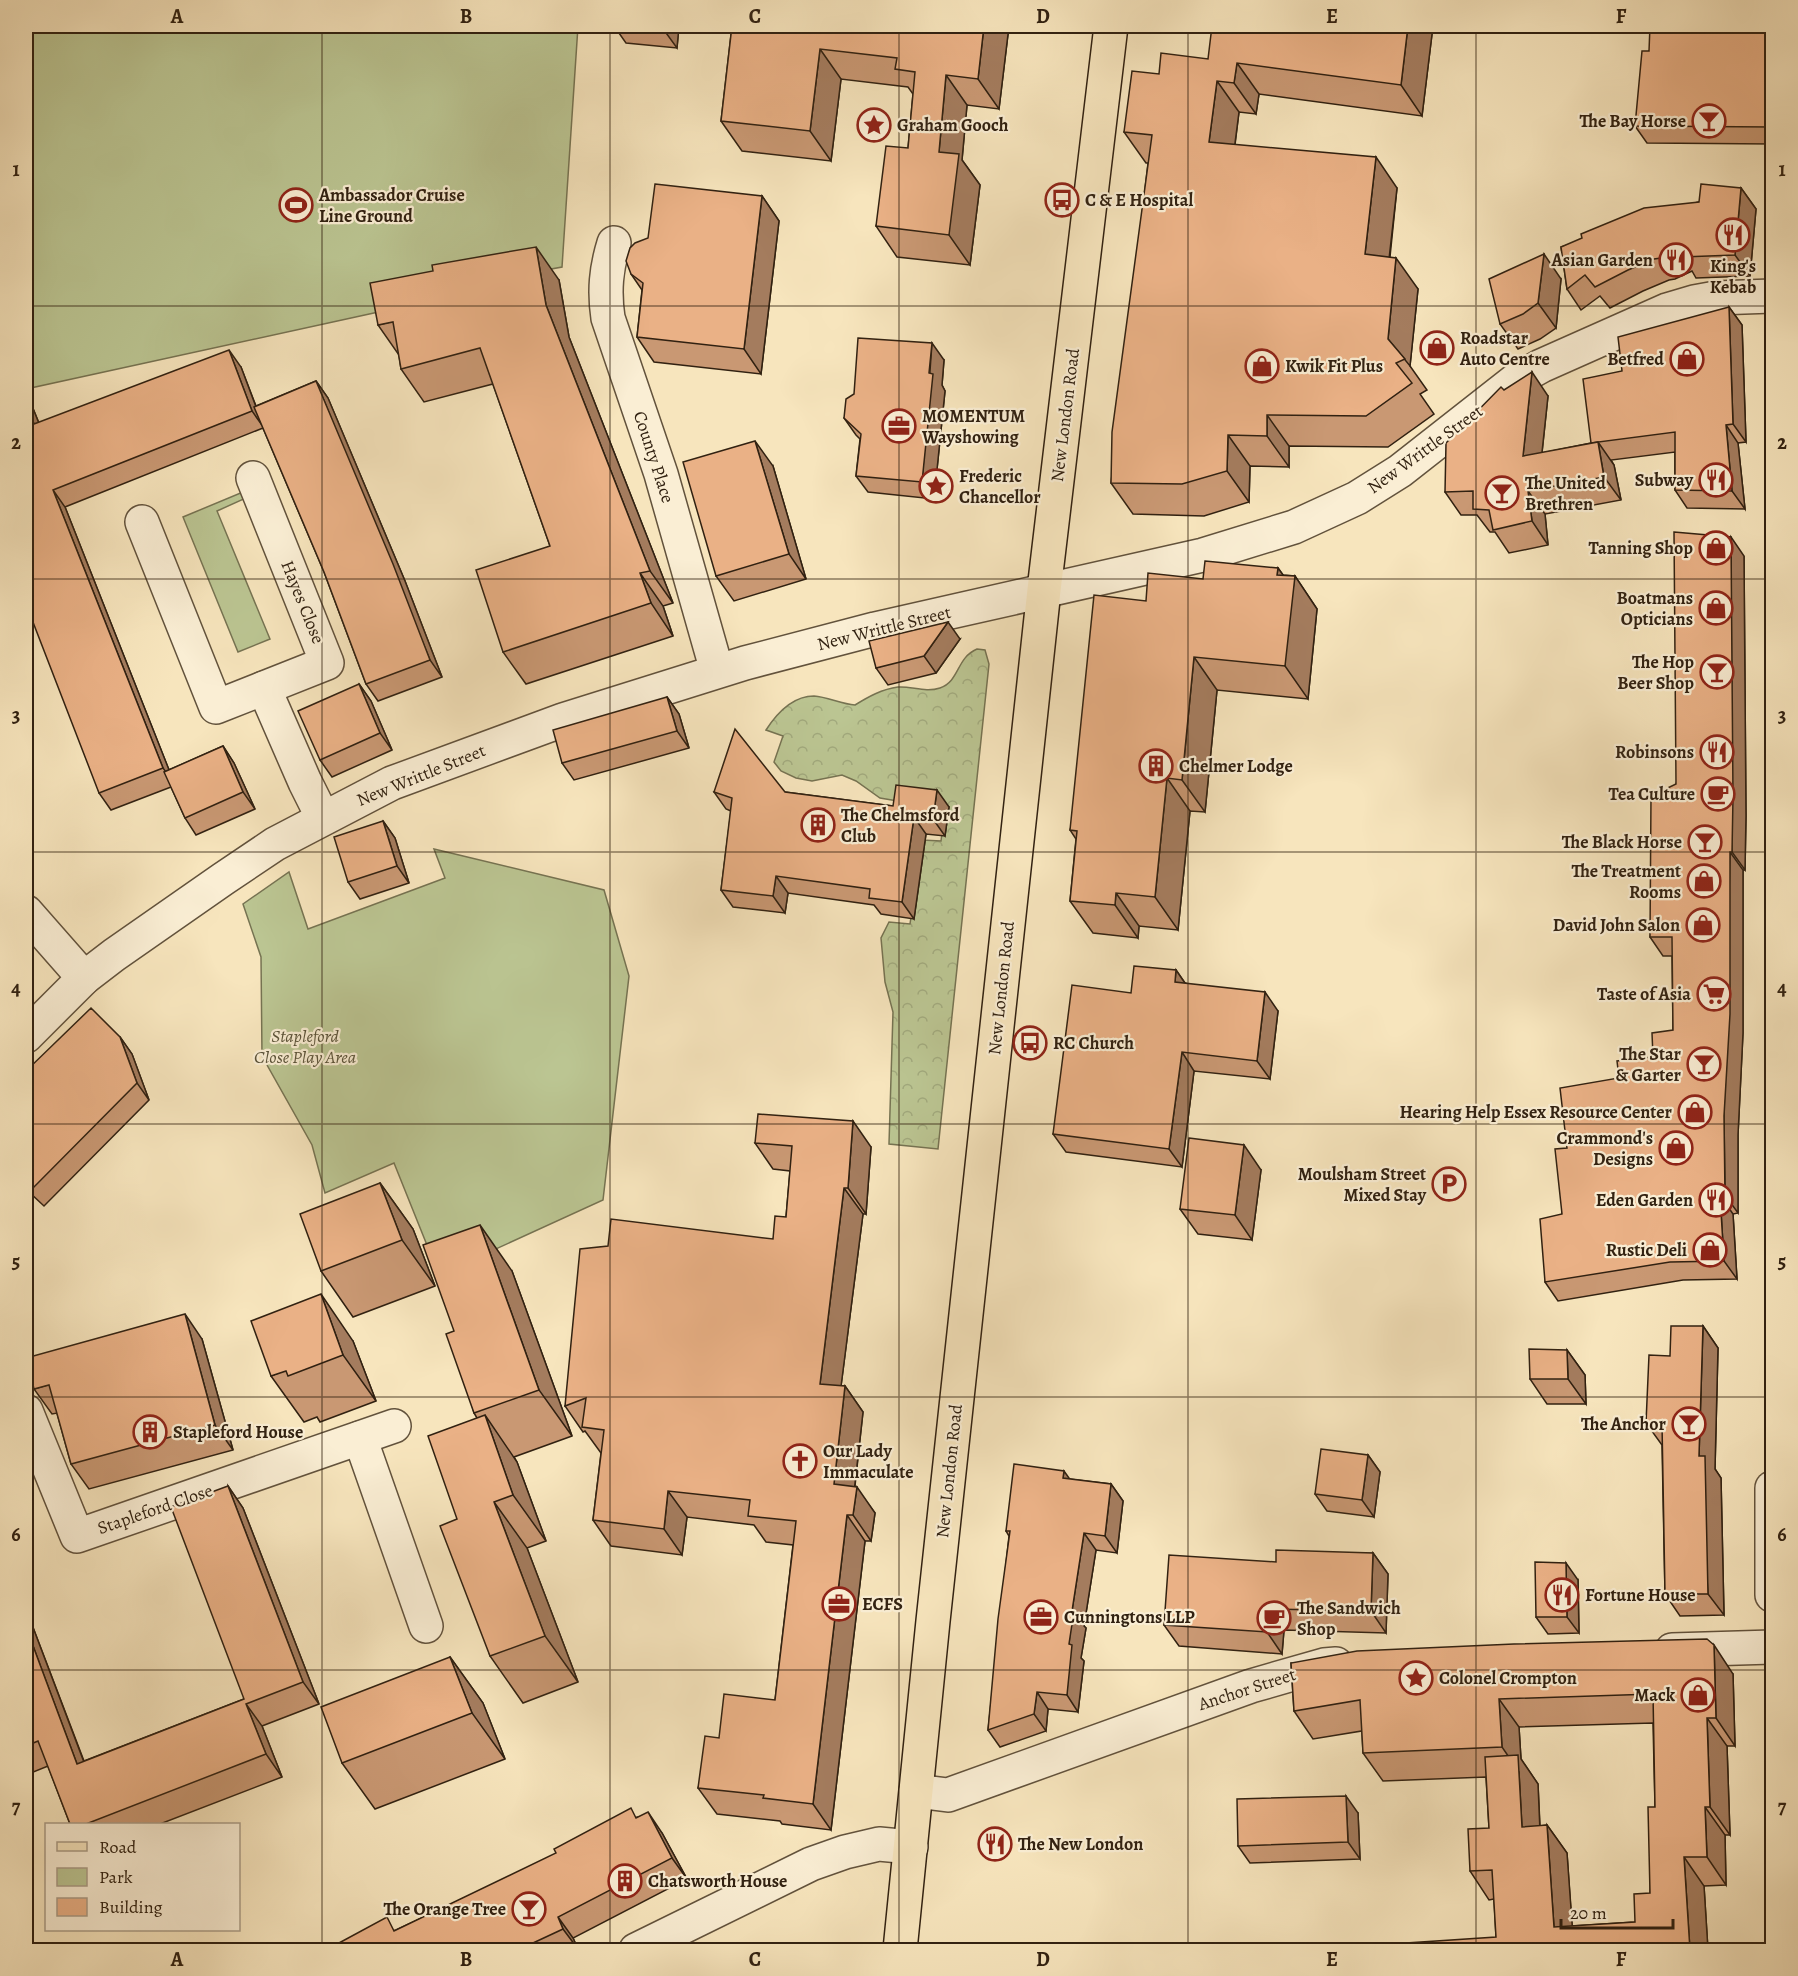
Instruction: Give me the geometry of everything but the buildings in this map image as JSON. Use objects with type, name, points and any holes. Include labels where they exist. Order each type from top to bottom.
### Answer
[{"type":"main road","name":"New London Road","points":[[900,1950],[1044,590],[1111,26]]},
{"type":"street","name":"County Place","points":[[614,243],[606,278],[605,298],[609,318],[660,474],[717,671]]},
{"type":"street","name":"New Writtle Street","points":[[26,1036],[84,978],[223,879],[275,844],[392,783],[563,720],[717,671],[875,630],[1203,555],[1294,527],[1357,498],[1400,471],[1516,380],[1541,366],[1667,310],[1716,298],[1773,296]]},
{"type":"street","name":"Hayes Close","points":[[142,522],[216,708],[327,663],[253,478]]},
{"type":"street","points":[[264,688],[323,818]]},
{"type":"street","points":[[26,912],[84,978]]},
{"type":"street","name":"Stapleford Close","points":[[26,1412],[77,1536],[394,1426]]},
{"type":"street","points":[[360,1438],[426,1626]]},
{"type":"street","points":[[1773,1488],[1773,1595]]},
{"type":"street","points":[[1641,1650],[1773,1647]]},
{"type":"street","name":"Anchor Street","points":[[916,1791],[948,1795],[1251,1686],[1324,1665],[1369,1660]]},
{"type":"street","points":[[636,1950],[811,1864],[845,1852],[879,1844],[911,1847]]},
{"type":"green space","name":"Ambassador Cruise Line Ground","points":[[26,26],[578,26],[562,267],[434,290],[424,302],[26,389]]},
{"type":"green space","points":[[243,492],[246,498],[217,511],[270,639],[238,652],[183,517]]},
{"type":"green space","points":[[977,649],[985,650],[989,664],[938,1149],[889,1144],[893,1012],[885,982],[881,938],[889,922],[910,924],[922,840],[941,841],[945,809],[880,798],[856,781],[842,775],[812,781],[796,778],[781,771],[774,762],[783,736],[766,730],[792,702],[806,697],[814,696],[855,705],[892,688],[929,690],[940,688],[951,680],[965,658]]},
{"type":"green space","name":"Stapleford Close Play Area","points":[[434,849],[604,890],[629,976],[603,1200],[439,1275],[394,1163],[325,1193],[312,1145],[262,1056],[261,957],[243,904],[289,872],[308,929],[445,878]]},
{"type":"place","name":"The Bay Horse","points":[[1709,121]]},
{"type":"place","name":"Graham Gooch","points":[[874,125]]},
{"type":"place","name":"C & E Hospital","points":[[1062,200]]},
{"type":"place","name":"Ambassador Cruise Line Ground","points":[[296,205]]},
{"type":"place","name":"King's Kebab","points":[[1733,235]]},
{"type":"place","name":"Asian Garden","points":[[1676,260]]},
{"type":"place","name":"Roadstar Auto Centre","points":[[1437,348]]},
{"type":"place","name":"Betfred","points":[[1687,359]]},
{"type":"place","name":"Kwik Fit Plus","points":[[1262,366]]},
{"type":"place","name":"MOMENTUM Wayshowing","points":[[899,426]]},
{"type":"place","name":"Subway","points":[[1716,480]]},
{"type":"place","name":"Frederic Chancellor","points":[[936,486]]},
{"type":"place","name":"The United Brethren","points":[[1502,493]]},
{"type":"place","name":"Tanning Shop","points":[[1716,548]]},
{"type":"place","name":"Boatmans Opticians","points":[[1716,608]]},
{"type":"place","name":"The Hop Beer Shop","points":[[1717,672]]},
{"type":"place","name":"Robinsons","points":[[1717,752]]},
{"type":"place","name":"Chelmer Lodge","points":[[1156,766]]},
{"type":"place","name":"Tea Culture","points":[[1718,794]]},
{"type":"place","name":"The Chelmsford Club","points":[[818,825]]},
{"type":"place","name":"The Black Horse","points":[[1705,842]]},
{"type":"place","name":"The Treatment Rooms","points":[[1704,881]]},
{"type":"place","name":"David John Salon","points":[[1703,925]]},
{"type":"place","name":"Taste of Asia","points":[[1714,994]]},
{"type":"place","name":"RC Church","points":[[1030,1043]]},
{"type":"place","name":"The Star & Garter","points":[[1704,1064]]},
{"type":"place","name":"Hearing Help Essex Resource Center","points":[[1695,1112]]},
{"type":"place","name":"Crammond's Designs","points":[[1676,1148]]},
{"type":"place","name":"Moulsham Street Mixed Stay","points":[[1449,1184]]},
{"type":"place","name":"Eden Garden","points":[[1716,1200]]},
{"type":"place","name":"Rustic Deli","points":[[1710,1250]]},
{"type":"place","name":"The Anchor","points":[[1689,1424]]},
{"type":"place","name":"Stapleford House","points":[[150,1432]]},
{"type":"place","name":"Our Lady Immaculate","points":[[800,1461]]},
{"type":"place","name":"Fortune House","points":[[1562,1595]]},
{"type":"place","name":"ECFS","points":[[839,1604]]},
{"type":"place","name":"Cunningtons LLP","points":[[1041,1617]]},
{"type":"place","name":"The Sandwich Shop","points":[[1274,1618]]},
{"type":"place","name":"Colonel Crompton","points":[[1416,1678]]},
{"type":"place","name":"Mack","points":[[1698,1695]]},
{"type":"place","name":"The New London","points":[[995,1844]]},
{"type":"place","name":"Chatsworth House","points":[[625,1881]]},
{"type":"place","name":"The Orange Tree","points":[[529,1909]]}]
